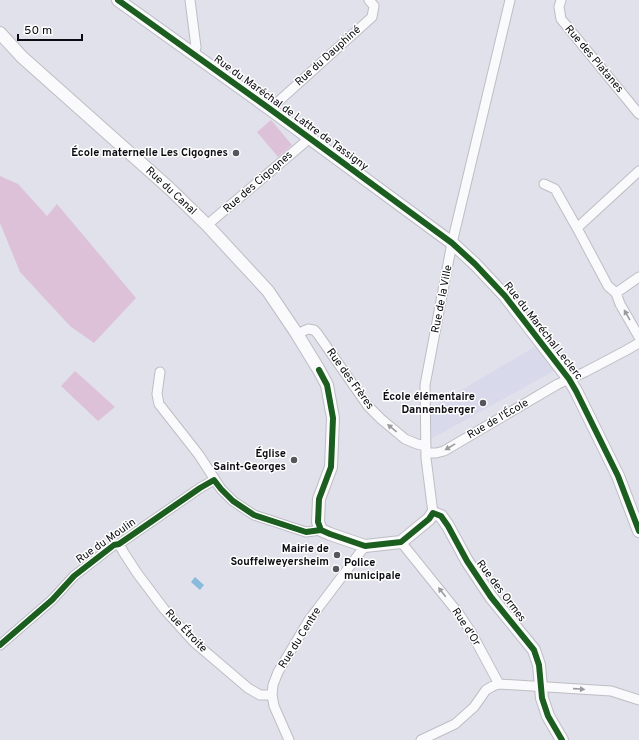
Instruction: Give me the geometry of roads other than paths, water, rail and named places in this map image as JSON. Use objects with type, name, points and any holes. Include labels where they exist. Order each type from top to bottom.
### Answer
[{"type":"street","name":"Rue du Maréchal de Lattre de Tassigny","points":[[118,0],[308,136],[452,243]]},
{"type":"street","points":[[190,0],[196,47],[194,54]]},
{"type":"street","name":"Rue du Dauphiné","points":[[270,109],[372,17],[374,6],[368,0]]},
{"type":"street","name":"Rue de la Ville","points":[[433,514],[426,450],[425,385],[452,243],[510,0]]},
{"type":"street","name":"Rue des Platanes","points":[[561,0],[559,7],[561,19],[639,114]]},
{"type":"street","name":"Rue du Canal","points":[[0,33],[22,57],[169,188],[207,225],[268,291],[297,334],[327,385],[333,418],[331,467],[319,499],[318,522],[321,530]]},
{"type":"street","name":"Rue des Cigognes","points":[[207,225],[304,142],[308,136]]},
{"type":"street","points":[[577,228],[639,171]]},
{"type":"street","points":[[544,184],[555,189],[608,286],[616,293],[620,304],[639,337]]},
{"type":"street","name":"Rue du Maréchal Leclerc","points":[[452,243],[475,264],[505,296],[569,379],[580,398],[618,476],[639,531]]},
{"type":"street","points":[[616,293],[639,277]]},
{"type":"street","name":"Rue des Frères","points":[[297,334],[308,329],[314,330],[368,406],[405,439],[426,450]]},
{"type":"street","name":"Rue de l'École","points":[[426,450],[436,454],[444,451],[558,384],[625,352],[639,343]]},
{"type":"street","points":[[160,372],[158,394],[160,404],[200,455],[220,489],[233,501],[254,515],[306,532],[321,530],[365,546],[401,542],[433,514]]},
{"type":"street","name":"Rue du Moulin","points":[[0,645],[52,600],[74,576],[114,545],[119,544],[214,480]]},
{"type":"street","name":"Rue des Ormes","points":[[433,514],[441,516],[467,561],[491,596],[534,650],[539,665],[542,698],[548,716],[562,740]]},
{"type":"street","name":"Rue d'Or","points":[[401,542],[459,614],[471,632],[499,684]]},
{"type":"street","name":"Rue Étroite","points":[[119,544],[130,563],[164,609],[194,642],[248,688],[260,695],[272,695]]},
{"type":"street","name":"Rue du Centre","points":[[272,695],[278,672],[309,620],[365,546]]},
{"type":"street","points":[[421,740],[455,724],[474,707],[486,690],[499,684],[611,691],[639,700]]},
{"type":"street","points":[[272,695],[274,706],[289,740]]},
{"type":"water","points":[[195,577],[204,585],[200,590],[191,582]]},
{"type":"place","name":"École maternelle Les Cigognes","points":[[236,153]]},
{"type":"place","name":"École élémentaire Dannenberger","points":[[483,403]]},
{"type":"place","name":"Église Saint-Georges","points":[[294,460]]},
{"type":"place","name":"Mairie de Souffelweyersheim","points":[[337,555]]},
{"type":"place","name":"Police municipale","points":[[336,569]]}]
